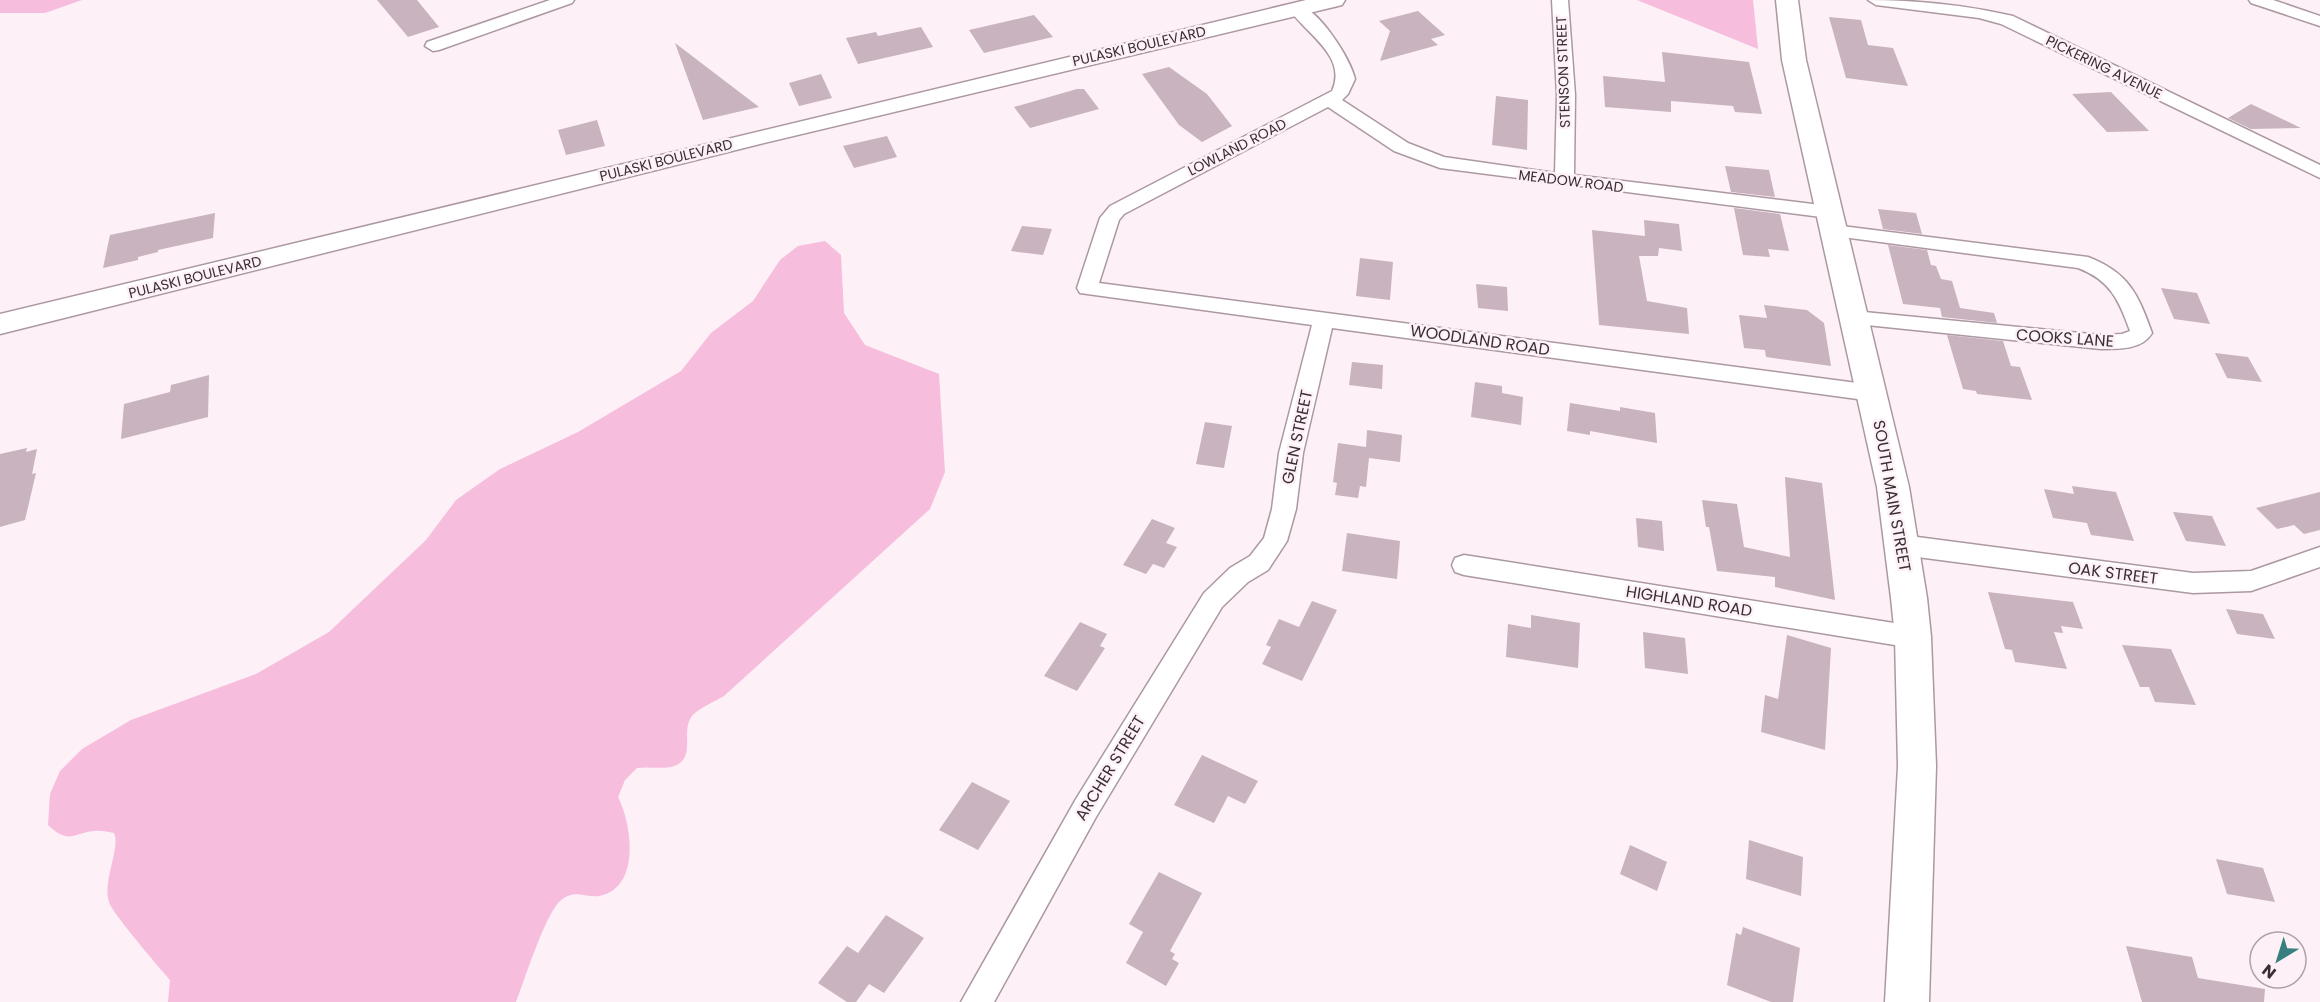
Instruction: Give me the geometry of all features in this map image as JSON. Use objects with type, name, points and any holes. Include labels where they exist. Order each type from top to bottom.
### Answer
[{"type":"main road","name":"PULASKI BOULEVARD","points":[[0,324],[759,137],[1334,0]]},
{"type":"main road","name":"SOUTH MAIN STREET","points":[[1787,0],[1794,60],[1893,487],[1914,638],[1917,766],[1907,1002]]},
{"type":"street","points":[[432,46],[566,0]]},
{"type":"street","name":"STENSON STREET","points":[[1560,0],[1566,95],[1564,180]]},
{"type":"street","name":"PICKERING AVENUE","points":[[1876,0],[1979,13],[2007,20],[2320,172]]},
{"type":"street","points":[[2257,0],[2320,21]]},
{"type":"street","points":[[1297,9],[1336,52],[1345,70],[1343,87],[1330,100]]},
{"type":"street","name":"MEADOW ROAD","points":[[1330,100],[1419,155],[1467,168],[1564,180],[1831,221]]},
{"type":"street","name":"LOWLAND ROAD","points":[[1087,288],[1110,218],[1117,210],[1330,100]]},
{"type":"street","name":"COOKS LANE","points":[[1831,221],[2081,262],[2093,266],[2113,276],[2123,286],[2141,333],[2135,339],[2123,342],[2101,342],[1854,318]]},
{"type":"street","name":"WOODLAND ROAD","points":[[1087,288],[1872,393]]},
{"type":"street","name":"GLEN STREET","points":[[1268,554],[1280,528],[1292,453],[1324,319]]},
{"type":"street","name":"OAK STREET","points":[[1902,545],[2193,583],[2251,581],[2320,557]]},
{"type":"street","name":"ARCHER STREET","points":[[977,1002],[1086,808],[1213,600],[1225,587],[1268,554]]},
{"type":"street","name":"HIGHLAND ROAD","points":[[1464,565],[1914,638]]},
{"type":"shaded area","points":[[0,0],[82,0],[45,13],[0,13]]},
{"type":"shaded area","points":[[1637,0],[1753,0],[1758,49]]},
{"type":"shaded area","points":[[825,241],[841,255],[844,313],[865,345],[939,374],[945,472],[930,509],[724,696],[692,716],[687,729],[687,751],[681,762],[670,767],[637,768],[625,780],[618,797],[627,823],[630,854],[622,881],[612,891],[599,896],[575,894],[560,901],[541,934],[516,1002],[168,1002],[170,980],[127,928],[109,902],[107,894],[116,839],[114,833],[96,831],[66,836],[48,825],[50,794],[60,771],[82,749],[131,720],[256,674],[329,632],[426,540],[456,500],[500,469],[578,432],[681,371],[711,333],[753,301],[780,260],[798,246]]},
{"type":"building","points":[[377,0],[417,0],[439,27],[408,37]]},
{"type":"building","points":[[1418,11],[1445,35],[1431,39],[1438,45],[1380,61],[1390,31],[1379,21]]},
{"type":"building","points":[[1034,15],[1053,37],[984,53],[969,30]]},
{"type":"building","points":[[1829,17],[1861,20],[1868,45],[1893,48],[1908,86],[1846,78]]},
{"type":"building","points":[[921,27],[933,47],[858,64],[846,38],[876,32],[878,36]]},
{"type":"building","points":[[675,43],[759,107],[703,120]]},
{"type":"building","points":[[1662,52],[1749,62],[1762,114],[1735,112],[1733,106],[1671,101],[1671,112],[1605,107],[1603,76],[1665,82]]},
{"type":"building","points":[[1169,67],[1207,94],[1232,126],[1202,142],[1179,125],[1142,74]]},
{"type":"building","points":[[821,74],[832,98],[799,106],[789,83]]},
{"type":"building","points":[[1084,89],[1099,109],[1030,128],[1014,107]]},
{"type":"building","points":[[2111,92],[2149,131],[2107,132],[2072,94]]},
{"type":"building","points":[[1496,96],[1528,100],[1527,150],[1492,145]]},
{"type":"building","points":[[2251,104],[2301,128],[2251,129],[2228,118]]},
{"type":"building","points":[[597,120],[605,146],[566,155],[558,130]]},
{"type":"building","points":[[887,136],[897,157],[854,168],[843,146]]},
{"type":"building","points":[[1725,166],[1769,170],[1775,197],[1731,192]]},
{"type":"building","points":[[1734,208],[1780,214],[1789,251],[1768,249],[1770,257],[1743,255]]},
{"type":"building","points":[[1878,209],[1916,213],[1922,234],[1883,229]]},
{"type":"building","points":[[215,213],[213,238],[158,250],[158,252],[138,257],[138,260],[103,268],[110,235]]},
{"type":"building","points":[[1644,220],[1679,224],[1682,251],[1659,248],[1658,256],[1639,256],[1647,301],[1687,308],[1689,334],[1599,325],[1592,230],[1645,236]]},
{"type":"building","points":[[1022,226],[1052,229],[1043,255],[1011,251]]},
{"type":"building","points":[[1888,245],[1927,250],[1931,265],[1936,266],[1941,279],[1952,281],[1960,308],[1994,313],[1997,323],[1942,317],[1940,308],[1903,304]]},
{"type":"building","points":[[1360,258],[1393,262],[1390,300],[1356,296]]},
{"type":"building","points":[[1476,284],[1507,287],[1508,311],[1478,308]]},
{"type":"building","points":[[2161,288],[2197,293],[2210,324],[2174,319]]},
{"type":"building","points":[[1764,305],[1807,310],[1824,323],[1831,366],[1766,357],[1765,350],[1744,348],[1739,315],[1767,318]]},
{"type":"building","points":[[1947,335],[2003,341],[2011,366],[2020,367],[2032,400],[1977,394],[1976,391],[1963,389]]},
{"type":"building","points":[[2215,353],[2248,357],[2262,382],[2227,378]]},
{"type":"building","points":[[1352,362],[1383,365],[1382,389],[1349,385]]},
{"type":"building","points":[[209,375],[208,417],[121,439],[124,404],[170,392],[171,385]]},
{"type":"building","points":[[1475,382],[1502,386],[1502,393],[1523,397],[1521,425],[1471,417]]},
{"type":"building","points":[[1570,403],[1620,411],[1620,407],[1655,413],[1657,443],[1590,431],[1590,435],[1567,431]]},
{"type":"building","points":[[1205,422],[1232,426],[1224,468],[1196,464]]},
{"type":"building","points":[[1367,430],[1402,435],[1400,462],[1369,458],[1366,487],[1360,486],[1358,498],[1335,495],[1337,483],[1333,482],[1338,443],[1366,447]]},
{"type":"building","points":[[27,448],[26,452],[37,449],[32,474],[36,473],[25,520],[0,527],[0,454]]},
{"type":"building","points":[[1785,477],[1822,483],[1835,600],[1775,587],[1775,577],[1717,571],[1702,500],[1737,504],[1744,547],[1790,557]]},
{"type":"building","points":[[2072,486],[2116,492],[2134,541],[2091,535],[2087,523],[2053,518],[2044,489],[2074,494]]},
{"type":"building","points":[[2320,492],[2320,530],[2304,534],[2294,525],[2277,529],[2256,508]]},
{"type":"building","points":[[2173,512],[2212,516],[2226,546],[2186,541]]},
{"type":"building","points":[[1636,518],[1662,521],[1664,551],[1638,547]]},
{"type":"building","points":[[1152,519],[1175,528],[1166,543],[1177,547],[1164,568],[1153,564],[1146,574],[1123,565]]},
{"type":"building","points":[[1347,533],[1400,541],[1397,579],[1342,571]]},
{"type":"building","points":[[1988,592],[2073,602],[2083,629],[2061,626],[2063,633],[2054,632],[2067,669],[2015,662],[2012,650],[2005,649]]},
{"type":"building","points":[[1312,601],[1337,610],[1302,681],[1262,664],[1271,647],[1266,645],[1279,619],[1299,627]]},
{"type":"building","points":[[2226,609],[2263,614],[2275,639],[2237,634]]},
{"type":"building","points":[[1531,615],[1580,623],[1578,668],[1506,657],[1508,624],[1531,628]]},
{"type":"building","points":[[1080,622],[1107,634],[1100,646],[1105,648],[1077,691],[1044,676]]},
{"type":"building","points":[[1643,632],[1685,638],[1688,674],[1645,668]]},
{"type":"building","points":[[1787,635],[1831,648],[1825,750],[1761,732],[1765,695],[1778,699]]},
{"type":"building","points":[[2122,645],[2171,649],[2196,705],[2155,702],[2149,687],[2140,687]]},
{"type":"building","points":[[1202,755],[1258,781],[1245,804],[1228,796],[1214,823],[1174,805]]},
{"type":"building","points":[[972,782],[1010,801],[978,850],[939,830]]},
{"type":"building","points":[[1749,840],[1803,857],[1801,896],[1746,879]]},
{"type":"building","points":[[1630,845],[1667,862],[1657,891],[1620,874]]},
{"type":"building","points":[[2216,859],[2263,868],[2275,902],[2227,894]]},
{"type":"building","points":[[1159,872],[1202,893],[1170,951],[1175,954],[1172,959],[1179,963],[1166,986],[1126,963],[1143,932],[1129,924]]},
{"type":"building","points":[[886,915],[924,938],[884,993],[869,984],[856,1002],[847,1002],[818,983],[847,946],[858,953]]},
{"type":"building","points":[[1743,927],[1800,948],[1793,1002],[1771,1002],[1727,985],[1736,933],[1741,935]]},
{"type":"building","points":[[2126,946],[2192,957],[2198,978],[2248,986],[2248,990],[2265,990],[2264,1002],[2142,1002]]}]
